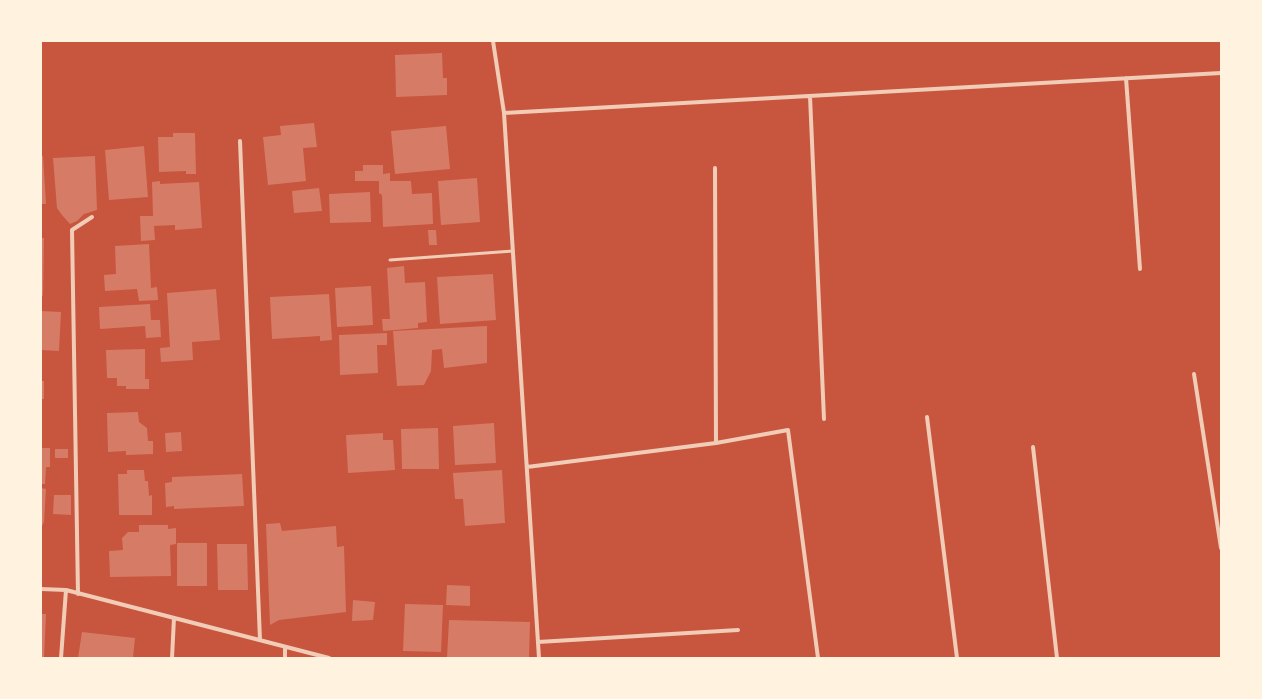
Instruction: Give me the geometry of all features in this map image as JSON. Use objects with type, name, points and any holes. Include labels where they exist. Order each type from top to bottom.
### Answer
[{"type":"street","points":[[493,41],[504,113],[539,658]]},
{"type":"street","points":[[504,113],[1221,73]]},
{"type":"street","points":[[1126,78],[1140,269]]},
{"type":"street","points":[[810,96],[824,419]]},
{"type":"street","points":[[240,141],[260,640]]},
{"type":"street","points":[[715,168],[716,443]]},
{"type":"street","points":[[78,594],[72,230],[92,217]]},
{"type":"street","points":[[1194,374],[1221,548]]},
{"type":"street","points":[[927,417],[957,658]]},
{"type":"street","points":[[527,467],[716,443],[788,430],[818,658]]},
{"type":"street","points":[[1033,447],[1057,658]]},
{"type":"street","points":[[41,588],[66,590],[329,658]]},
{"type":"street","points":[[61,658],[66,590]]},
{"type":"street","points":[[172,658],[174,618]]},
{"type":"street","points":[[538,642],[738,630]]},
{"type":"street","points":[[285,647],[285,658]]},
{"type":"lane","points":[[390,260],[513,251]]},
{"type":"building","points":[[442,53],[443,78],[447,78],[447,95],[396,97],[395,55]]},
{"type":"building","points":[[314,123],[317,147],[303,148],[306,181],[268,185],[263,137],[281,135],[280,126]]},
{"type":"building","points":[[446,126],[450,169],[395,174],[391,131]]},
{"type":"building","points":[[173,133],[195,133],[196,174],[186,174],[186,171],[159,172],[158,137],[173,137]]},
{"type":"building","points":[[144,146],[148,197],[109,200],[105,150]]},
{"type":"building","points":[[41,156],[43,156],[46,204],[41,204]]},
{"type":"building","points":[[95,156],[97,210],[84,214],[77,221],[70,224],[57,208],[53,158]]},
{"type":"building","points":[[363,165],[383,165],[383,174],[390,173],[390,181],[411,181],[412,194],[432,193],[433,224],[383,227],[382,195],[379,193],[379,181],[355,181],[355,171],[363,171]]},
{"type":"building","points":[[477,178],[480,222],[441,225],[438,181]]},
{"type":"building","points":[[160,181],[160,184],[199,182],[202,228],[175,230],[175,225],[154,226],[155,240],[141,241],[140,216],[153,216],[152,182]]},
{"type":"building","points":[[319,188],[322,211],[294,213],[292,191]]},
{"type":"building","points":[[370,192],[371,222],[330,223],[329,194]]},
{"type":"building","points":[[428,230],[436,230],[437,245],[429,245]]},
{"type":"building","points":[[41,238],[44,238],[43,296],[41,295]]},
{"type":"building","points":[[149,244],[151,288],[157,287],[158,300],[139,301],[137,289],[105,291],[104,275],[116,274],[115,246]]},
{"type":"building","points":[[404,266],[405,283],[425,282],[427,322],[418,323],[418,328],[383,331],[382,319],[390,319],[387,268]]},
{"type":"building","points":[[493,274],[496,320],[440,324],[437,277]]},
{"type":"building","points":[[371,286],[373,325],[337,327],[335,288]]},
{"type":"building","points":[[216,289],[220,340],[192,342],[193,360],[161,362],[160,348],[170,347],[167,293]]},
{"type":"building","points":[[329,294],[332,340],[320,341],[320,336],[272,339],[270,297]]},
{"type":"building","points":[[150,304],[151,320],[160,320],[161,337],[146,338],[145,326],[100,329],[99,307]]},
{"type":"building","points":[[41,311],[61,312],[59,351],[41,350]]},
{"type":"building","points":[[487,326],[487,363],[444,368],[442,349],[432,350],[431,371],[424,385],[397,386],[393,331]]},
{"type":"building","points":[[387,333],[387,345],[377,345],[378,373],[340,375],[339,335]]},
{"type":"building","points":[[145,349],[145,379],[149,379],[149,389],[126,389],[126,386],[117,386],[117,378],[107,378],[106,350]]},
{"type":"building","points":[[41,381],[44,381],[44,399],[41,399]]},
{"type":"building","points":[[138,412],[139,422],[147,428],[148,441],[153,441],[153,454],[126,455],[126,451],[108,452],[107,413]]},
{"type":"building","points":[[494,423],[496,463],[455,465],[453,426]]},
{"type":"building","points":[[438,428],[439,469],[402,469],[401,429]]},
{"type":"building","points":[[181,432],[182,451],[166,452],[165,433]]},
{"type":"building","points":[[383,433],[383,440],[393,440],[395,470],[348,473],[346,435]]},
{"type":"building","points":[[41,448],[50,448],[50,467],[46,467],[45,484],[41,484]]},
{"type":"building","points":[[55,449],[68,449],[68,458],[55,458]]},
{"type":"building","points":[[127,470],[144,470],[145,481],[148,481],[149,496],[152,495],[152,515],[119,515],[118,474],[127,474]]},
{"type":"building","points":[[502,470],[505,523],[465,526],[463,499],[455,499],[453,473]]},
{"type":"building","points":[[242,474],[244,506],[174,509],[174,506],[166,507],[165,483],[172,482],[172,477]]},
{"type":"building","points":[[41,488],[46,489],[44,522],[41,528]]},
{"type":"building","points":[[54,495],[71,495],[71,515],[53,514]]},
{"type":"building","points":[[280,523],[282,531],[336,526],[337,547],[344,546],[346,612],[279,620],[270,625],[266,524]]},
{"type":"building","points":[[139,525],[168,525],[168,529],[176,528],[176,544],[170,545],[171,576],[110,577],[109,551],[123,550],[122,538],[128,532],[139,532]]},
{"type":"building","points":[[177,543],[207,543],[207,586],[177,586]]},
{"type":"building","points":[[217,544],[247,544],[248,590],[218,590]]},
{"type":"building","points":[[447,585],[470,586],[470,606],[446,605]]},
{"type":"building","points":[[353,600],[375,602],[373,620],[352,621]]},
{"type":"building","points":[[405,604],[443,605],[441,652],[403,651]]},
{"type":"building","points":[[41,614],[46,614],[44,658],[41,658]]},
{"type":"building","points":[[449,620],[530,622],[529,658],[447,658]]},
{"type":"building","points":[[82,632],[135,638],[133,658],[78,658]]}]
